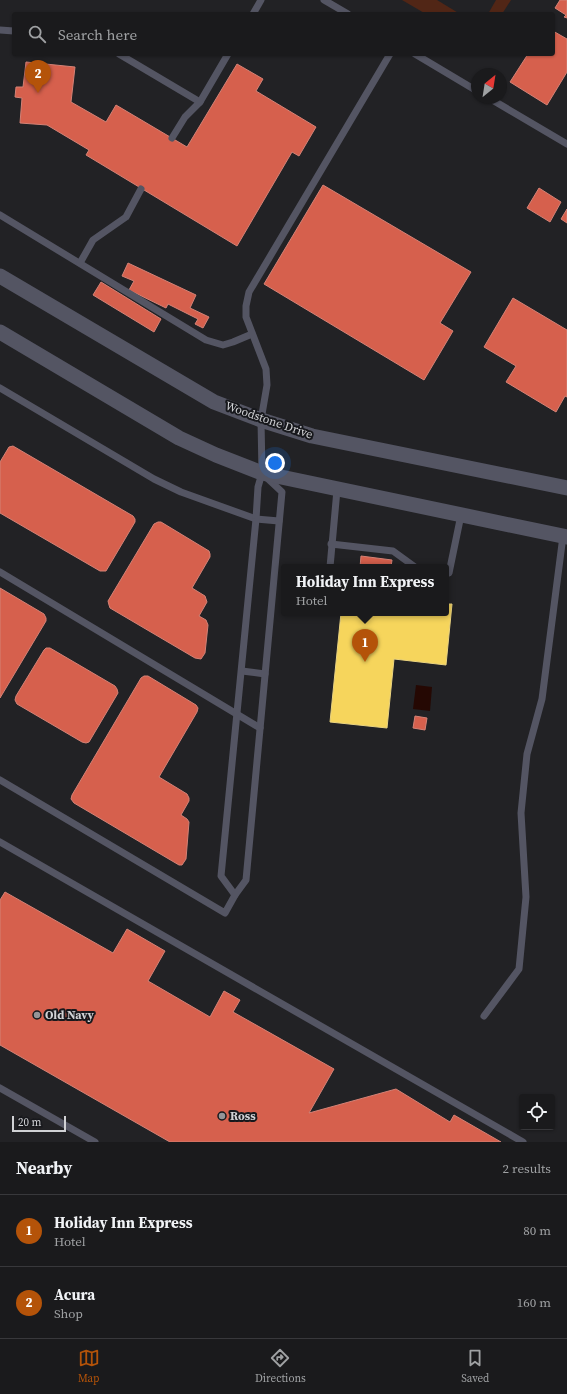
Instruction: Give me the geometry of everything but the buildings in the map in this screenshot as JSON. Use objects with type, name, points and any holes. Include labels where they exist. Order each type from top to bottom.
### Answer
[{"type":"street","name":"Woodstone Drive","points":[[0,276],[214,402],[261,420],[312,436],[567,488]]},
{"type":"street","points":[[0,332],[179,438],[216,455],[262,473],[337,490],[565,536]]},
{"type":"lane","points":[[254,12],[261,0]]},
{"type":"lane","points":[[324,0],[345,12]]},
{"type":"lane","points":[[0,30],[12,31]]},
{"type":"lane","points":[[122,56],[200,102]]},
{"type":"lane","points":[[172,138],[185,117],[200,102],[227,56]]},
{"type":"lane","points":[[235,895],[221,876],[242,671],[258,487],[262,473],[261,420],[267,385],[266,369],[246,318],[246,306],[249,292],[389,56]]},
{"type":"lane","points":[[418,56],[471,87]]},
{"type":"lane","points":[[499,104],[567,144]]},
{"type":"lane","points":[[80,263],[93,240],[126,217],[141,189]]},
{"type":"lane","points":[[0,215],[206,340],[223,345],[252,334]]},
{"type":"lane","points":[[0,388],[154,479],[181,492],[256,519],[279,521]]},
{"type":"lane","points":[[0,780],[225,913],[235,895],[246,880],[282,492],[262,473]]},
{"type":"lane","points":[[330,564],[337,490]]},
{"type":"lane","points":[[449,572],[461,515]]},
{"type":"lane","points":[[484,1016],[519,968],[526,897],[521,813],[526,762],[542,699],[565,536]]},
{"type":"lane","points":[[331,544],[393,552],[411,564]]},
{"type":"lane","points":[[0,572],[260,728]]},
{"type":"lane","points":[[242,671],[265,674]]},
{"type":"lane","points":[[0,842],[523,1142]]},
{"type":"lane","points":[[0,1088],[96,1142]]},
{"type":"shaded area","points":[[402,0],[437,0],[457,12],[423,12]]},
{"type":"shaded area","points":[[496,0],[511,0],[503,12],[489,12]]},
{"type":"shaded area","points":[[416,685],[432,687],[430,711],[413,709]]},
{"type":"place","name":"Acura","points":[[38,93]]},
{"type":"place","name":"Holiday Inn Express","points":[[365,662]]},
{"type":"place","name":"Old Navy","points":[[37,1015]]},
{"type":"place","name":"Ross","points":[[222,1116]]}]
